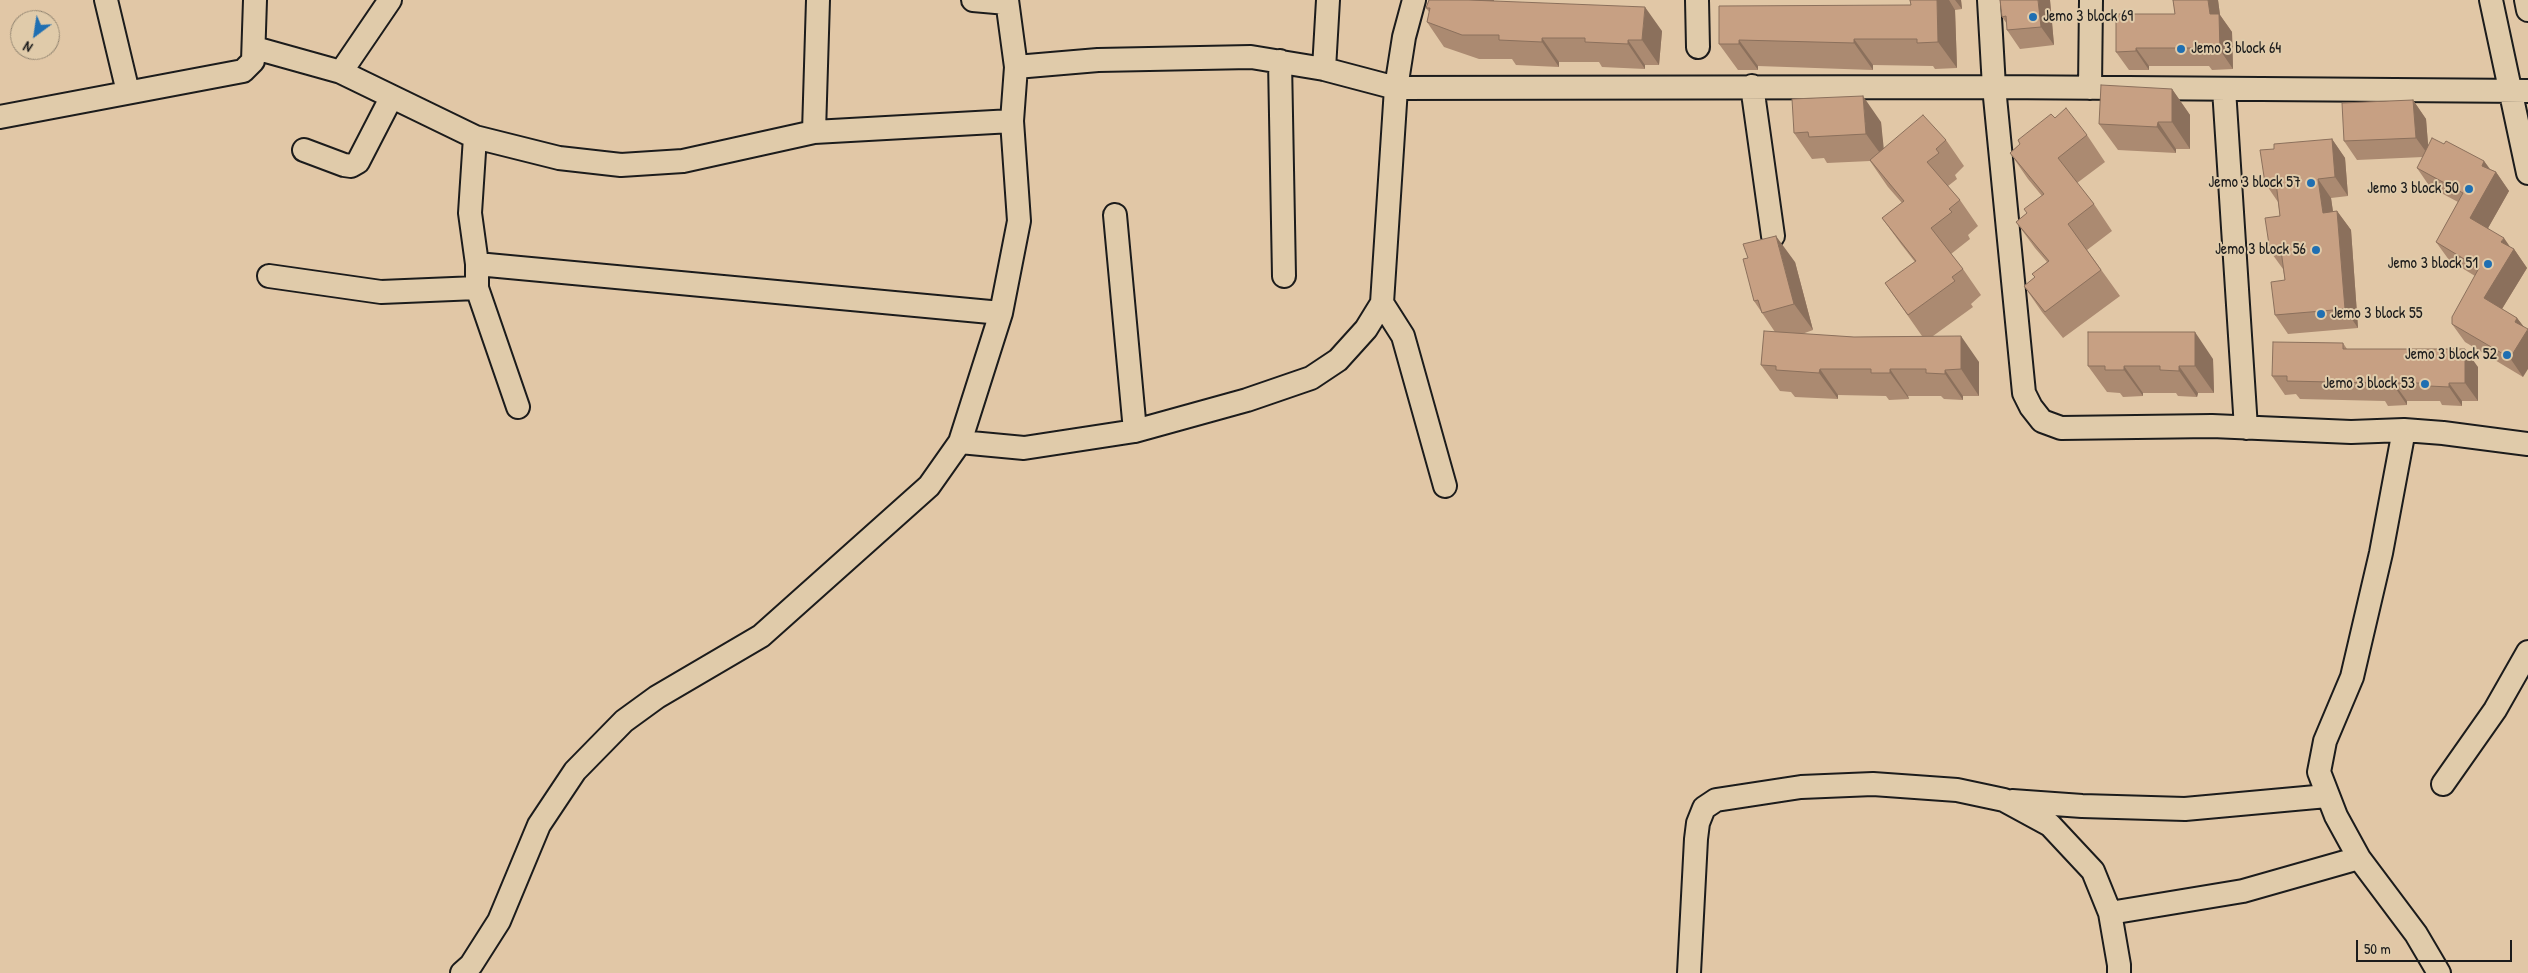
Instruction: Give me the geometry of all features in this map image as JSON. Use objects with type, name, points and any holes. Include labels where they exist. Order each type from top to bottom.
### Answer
[{"type":"street","points":[[106,0],[128,92]]},
{"type":"street","points":[[0,117],[243,71],[253,61],[255,0]]},
{"type":"street","points":[[341,72],[390,0]]},
{"type":"street","points":[[814,132],[818,0]]},
{"type":"street","points":[[462,973],[471,965],[499,921],[539,825],[575,771],[630,716],[657,697],[760,636],[929,486],[960,442],[1001,313],[1019,221],[1012,121],[1016,67],[1007,1],[973,0]]},
{"type":"street","points":[[1324,69],[1328,0]]},
{"type":"street","points":[[960,442],[1024,448],[1135,431],[1247,400],[1312,378],[1338,360],[1366,329],[1382,303],[1396,88],[1404,37],[1414,0]]},
{"type":"street","points":[[1697,0],[1698,47]]},
{"type":"street","points":[[1989,0],[1994,87],[2024,393],[2031,407],[2042,421],[2061,428],[2246,428],[2351,432],[2404,430],[2528,444]]},
{"type":"street","points":[[2090,88],[2091,0]]},
{"type":"street","points":[[2491,0],[2519,92],[2528,173]]},
{"type":"street","points":[[2526,0],[2528,10]]},
{"type":"street","points":[[254,48],[341,72],[391,98],[475,137],[558,158],[621,165],[683,161],[814,132],[1012,121]]},
{"type":"street","points":[[1016,67],[1098,60],[1251,58],[1324,69],[1396,88],[1752,86],[2519,92]]},
{"type":"street","points":[[1280,61],[1284,276]]},
{"type":"street","points":[[1752,86],[1773,236]]},
{"type":"street","points":[[2224,89],[2246,428]]},
{"type":"street","points":[[304,150],[344,165],[351,166],[358,162],[391,98]]},
{"type":"street","points":[[475,137],[470,213],[477,264],[478,288],[518,407]]},
{"type":"street","points":[[1115,216],[1135,431]]},
{"type":"street","points":[[477,264],[1001,313]]},
{"type":"street","points":[[269,276],[381,292],[478,288]]},
{"type":"street","points":[[1382,303],[1402,336],[1445,486]]},
{"type":"street","points":[[2404,430],[2381,553],[2352,677],[2325,741],[2319,772],[2328,796],[2359,858],[2416,934],[2439,973]]},
{"type":"street","points":[[2443,784],[2495,710],[2528,652]]},
{"type":"street","points":[[1689,973],[1698,823],[1704,808],[1716,800],[1801,787],[1873,784],[1957,790],[2004,800],[2082,806],[2185,809],[2328,796]]},
{"type":"street","points":[[2004,800],[2050,825],[2093,871],[2110,913],[2119,965],[2118,973]]},
{"type":"street","points":[[2110,913],[2243,890],[2359,858]]},
{"type":"building","points":[[1429,0],[1645,7],[1642,40],[1628,40],[1628,44],[1585,42],[1585,38],[1542,38],[1542,42],[1499,40],[1499,35],[1462,35],[1427,22],[1430,8],[1426,8]]},
{"type":"building","points":[[1910,0],[1937,0],[1938,42],[1917,43],[1917,39],[1854,39],[1854,43],[1739,40],[1739,44],[1719,44],[1719,6],[1911,5]]},
{"type":"building","points":[[2000,0],[2038,0],[2041,27],[2007,30],[2006,16],[2002,17]]},
{"type":"building","points":[[2173,0],[2208,0],[2210,14],[2219,14],[2220,50],[2136,48],[2136,51],[2116,52],[2116,14],[2175,14]]},
{"type":"building","points":[[2101,85],[2172,89],[2172,122],[2158,122],[2157,127],[2099,124]]},
{"type":"building","points":[[1863,96],[1866,134],[1809,137],[1808,132],[1794,133],[1792,99]]},
{"type":"building","points":[[2413,100],[2416,138],[2344,141],[2342,103]]},
{"type":"building","points":[[2066,108],[2087,135],[2058,158],[2094,204],[2068,224],[2101,270],[2045,312],[2024,286],[2035,277],[2032,274],[2049,261],[2016,222],[2027,213],[2024,209],[2044,194],[2010,153],[2020,144],[2018,140],[2051,114],[2055,118]]},
{"type":"building","points":[[1923,115],[1946,140],[1936,149],[1939,153],[1927,162],[1960,200],[1949,209],[1952,212],[1931,228],[1963,269],[1952,277],[1955,281],[1908,315],[1885,283],[1916,261],[1882,218],[1904,201],[1870,160]]},
{"type":"building","points":[[2432,138],[2444,144],[2446,141],[2484,161],[2482,166],[2496,172],[2470,218],[2504,238],[2501,242],[2514,249],[2484,298],[2517,318],[2515,322],[2528,329],[2510,358],[2452,324],[2452,317],[2479,268],[2436,242],[2463,193],[2417,168]]},
{"type":"building","points":[[2332,139],[2335,177],[2318,179],[2323,213],[2337,211],[2345,309],[2275,315],[2271,282],[2285,280],[2281,250],[2270,251],[2265,218],[2280,216],[2276,182],[2265,183],[2260,150],[2274,149],[2274,144]]},
{"type":"building","points":[[1776,236],[1794,304],[1762,313],[1758,300],[1754,301],[1743,259],[1748,258],[1743,244]]},
{"type":"building","points":[[1764,331],[1854,337],[1961,336],[1961,369],[1945,370],[1945,374],[1926,373],[1926,369],[1890,369],[1890,373],[1871,373],[1871,369],[1820,369],[1819,373],[1776,370],[1776,366],[1761,365]]},
{"type":"building","points":[[2088,332],[2195,332],[2195,366],[2179,366],[2179,371],[2160,370],[2160,366],[2124,366],[2124,370],[2105,370],[2105,366],[2088,366]]},
{"type":"building","points":[[2273,342],[2343,343],[2343,349],[2465,349],[2465,383],[2449,383],[2449,387],[2429,386],[2430,383],[2394,383],[2394,386],[2375,387],[2375,383],[2287,381],[2287,376],[2272,376]]},
{"type":"place","name":"Jemo 3 block 69","points":[[2033,17]]},
{"type":"place","name":"Jemo 3 block 64","points":[[2181,49]]},
{"type":"place","name":"Jemo 3 block 57","points":[[2311,183]]},
{"type":"place","name":"Jemo 3 block 50","points":[[2469,189]]},
{"type":"place","name":"Jemo 3 block 56","points":[[2316,250]]},
{"type":"place","name":"Jemo 3 block 51","points":[[2488,264]]},
{"type":"place","name":"Jemo 3 block 55","points":[[2321,314]]},
{"type":"place","name":"Jemo 3 block 52","points":[[2507,355]]},
{"type":"place","name":"Jemo 3 block 53","points":[[2425,384]]}]
